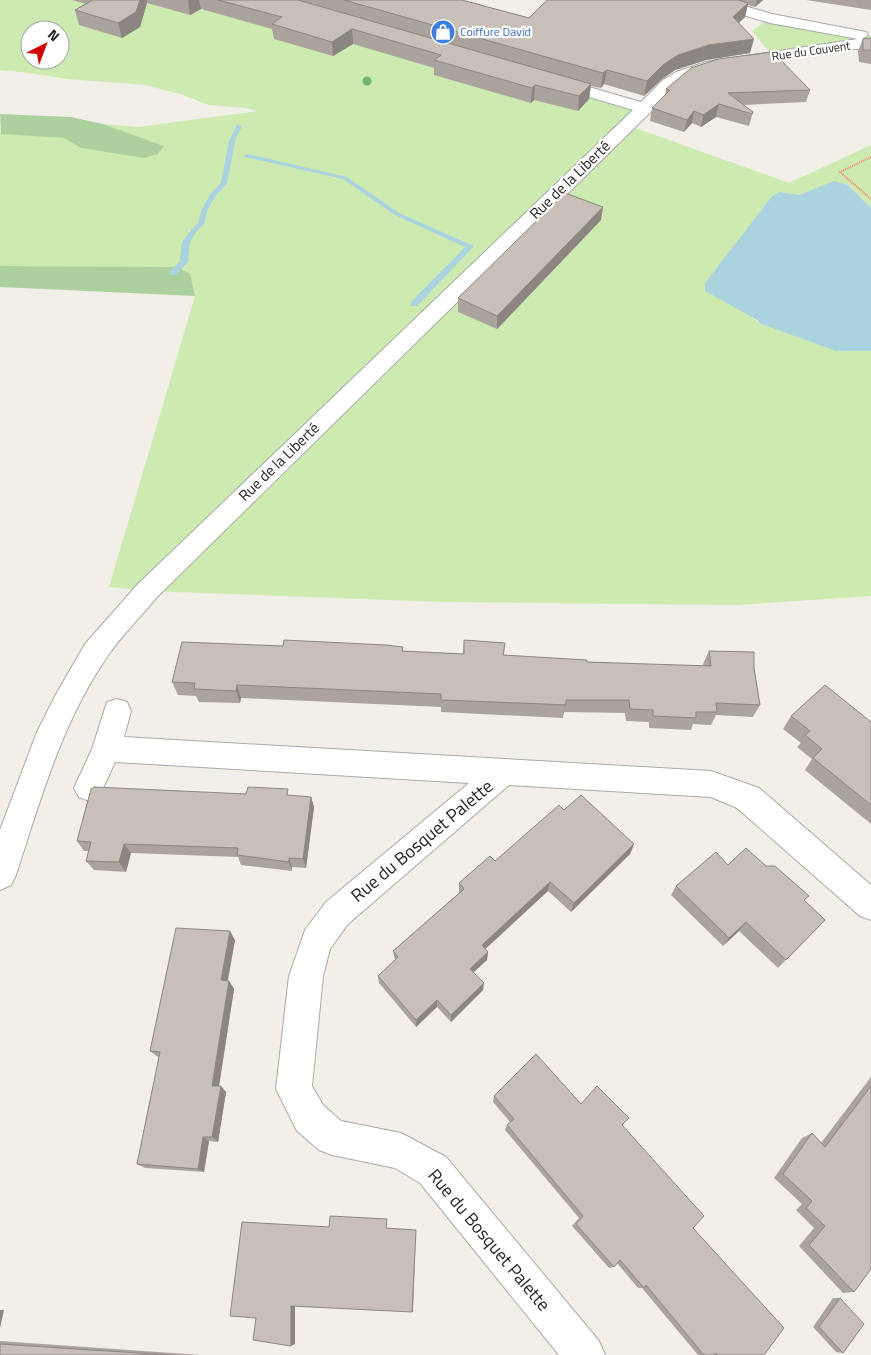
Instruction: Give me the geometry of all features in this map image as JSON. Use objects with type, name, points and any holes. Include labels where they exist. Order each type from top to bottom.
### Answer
[{"type":"street","name":"Rue du Couvent","points":[[708,0],[798,24],[871,36]]},
{"type":"street","name":"Rue du Couvent","points":[[645,108],[675,80],[695,70],[712,65],[840,46],[871,44]]},
{"type":"street","points":[[540,78],[645,108]]},
{"type":"street","name":"Rue de la Liberté","points":[[0,875],[62,709],[95,651],[147,591],[645,108]]},
{"type":"street","points":[[89,788],[106,749],[117,711]]},
{"type":"street","name":"Rue du Bosquet Palette","points":[[106,749],[711,784],[748,798],[871,904]]},
{"type":"street","name":"Rue du Bosquet Palette","points":[[502,773],[337,913],[316,941],[306,976],[294,1089],[310,1118],[332,1137],[401,1151],[433,1170],[584,1355]]},
{"type":"path","points":[[871,157],[840,172],[871,199]]},
{"type":"green space","points":[[0,0],[272,0],[645,108],[627,125],[789,183],[871,145],[871,208],[848,185],[824,185],[799,195],[780,192],[772,196],[705,284],[761,324],[836,350],[871,351],[871,596],[737,605],[443,602],[147,591],[109,587],[195,296],[190,273],[175,267],[0,266],[0,133],[64,138],[81,148],[158,154],[164,146],[103,124],[138,127],[257,111],[209,105],[180,94],[145,85],[67,79],[0,70]]},
{"type":"green space","points":[[770,18],[871,36],[871,44],[773,56],[752,31]]},
{"type":"green space","points":[[0,114],[71,117],[103,124],[164,146],[158,154],[144,158],[81,148],[64,138],[1,134]]},
{"type":"green space","points":[[0,266],[175,267],[190,273],[195,296],[0,287]]},
{"type":"water","points":[[834,181],[848,185],[871,208],[871,351],[836,351],[761,324],[705,291],[705,283],[772,196],[780,192],[799,195]]},
{"type":"building","points":[[93,0],[140,0],[136,12],[118,23],[75,10]]},
{"type":"building","points":[[218,0],[298,0],[591,84],[579,96],[535,85],[532,88],[434,60],[441,55],[352,29],[332,42],[272,24],[282,17]]},
{"type":"building","points":[[344,0],[462,0],[529,18],[547,0],[738,0],[748,3],[733,17],[754,39],[709,45],[678,55],[663,65],[647,81],[607,70],[603,73]]},
{"type":"building","points":[[871,38],[871,50],[863,50],[863,39]]},
{"type":"building","points":[[773,52],[810,90],[728,93],[753,112],[752,114],[719,104],[703,115],[694,111],[687,120],[652,108],[670,90],[666,89],[691,68],[718,59]]},
{"type":"building","points":[[565,193],[603,207],[497,316],[458,298]]},
{"type":"building","points":[[284,640],[386,645],[403,647],[402,651],[464,654],[464,640],[505,643],[503,655],[587,660],[587,662],[711,666],[709,651],[754,652],[754,668],[760,705],[716,703],[717,712],[696,712],[696,718],[653,716],[653,710],[630,709],[629,700],[566,700],[566,705],[441,700],[441,694],[237,685],[236,691],[194,689],[195,683],[172,682],[182,642],[283,646]]},
{"type":"building","points":[[825,685],[871,722],[871,805],[813,758],[822,749],[805,735],[810,731],[791,716]]},
{"type":"building","points":[[94,787],[246,794],[248,787],[288,789],[287,795],[311,797],[303,859],[289,858],[289,862],[237,855],[238,848],[124,844],[119,862],[86,861],[91,842],[77,841],[91,789]]},
{"type":"building","points":[[581,795],[634,844],[574,903],[550,882],[482,945],[488,952],[470,969],[484,983],[451,1015],[437,1000],[416,1020],[378,976],[398,957],[393,951],[464,889],[459,883],[490,856],[495,861],[559,805],[564,810]]},
{"type":"building","points":[[746,848],[766,866],[775,866],[809,896],[804,900],[825,920],[786,960],[746,922],[729,938],[676,886],[716,852],[728,865]]},
{"type":"building","points":[[176,928],[230,931],[221,980],[229,981],[212,1086],[221,1086],[212,1137],[203,1137],[198,1169],[137,1164],[160,1052],[150,1051]]},
{"type":"building","points":[[536,1054],[581,1104],[597,1086],[629,1118],[622,1125],[704,1216],[693,1228],[784,1328],[764,1355],[717,1355],[716,1353],[714,1355],[704,1355],[646,1285],[644,1288],[620,1260],[614,1267],[576,1224],[583,1216],[507,1125],[514,1119],[494,1096]]},
{"type":"building","points":[[871,1086],[871,1269],[854,1292],[809,1245],[825,1226],[806,1208],[812,1201],[783,1174],[812,1133],[825,1147]]},
{"type":"building","points":[[330,1216],[387,1219],[386,1228],[416,1230],[412,1312],[291,1306],[291,1346],[253,1340],[256,1318],[230,1316],[242,1222],[329,1227]]},
{"type":"building","points":[[840,1298],[864,1324],[843,1353],[819,1327]]},
{"type":"building","points":[[0,1344],[168,1355],[0,1355]]},
{"type":"waterway","points":[[173,273],[184,262],[186,242],[193,231],[201,224],[205,209],[214,193],[224,184],[232,141],[239,126]]},
{"type":"waterway","points":[[247,156],[345,178],[397,214],[470,246],[414,304]]},
{"type":"place","name":"Coiffure David","points":[[443,32]]}]
